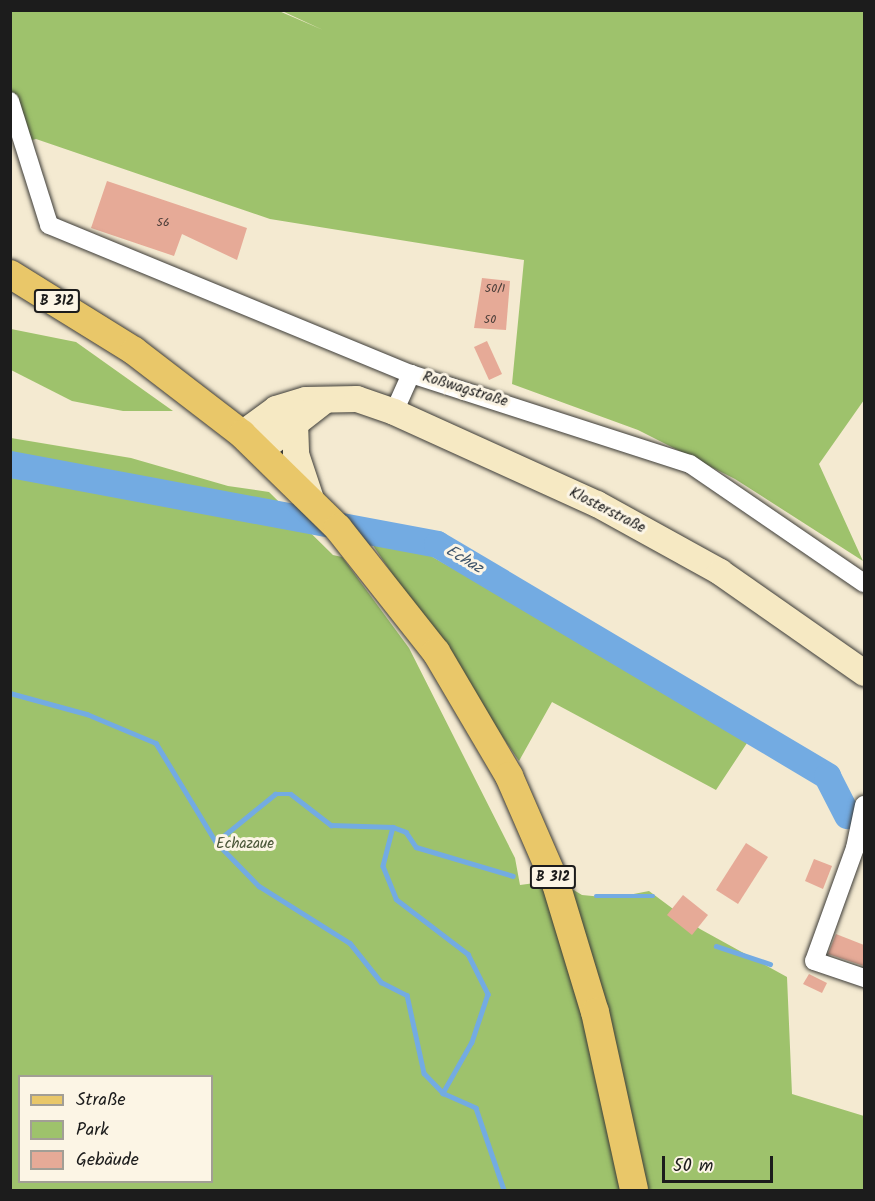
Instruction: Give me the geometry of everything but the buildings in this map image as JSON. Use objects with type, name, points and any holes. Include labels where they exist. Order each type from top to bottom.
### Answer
[{"type":"main road","name":"B 312","points":[[10,274],[103,330],[165,372],[251,443],[317,505],[395,595],[480,723],[548,863],[595,1012],[634,1191]]},
{"type":"main road","name":"Klosterstraße","points":[[251,443],[276,409],[327,399],[357,399],[394,412],[597,504],[720,572],[864,673]]},
{"type":"main road","points":[[251,443],[295,422],[327,399]]},
{"type":"main road","points":[[295,422],[296,454],[317,505]]},
{"type":"street","name":"Roßwagstraße","points":[[10,101],[49,225],[411,374],[690,464],[864,583]]},
{"type":"street","points":[[394,412],[411,374]]},
{"type":"street","points":[[864,805],[853,854],[814,961],[864,978]]},
{"type":"green space","points":[[11,11],[279,11],[323,30],[282,11],[864,11],[864,400],[819,464],[863,561],[735,479],[638,430],[512,384],[524,260],[270,219],[36,139],[24,142],[11,101]]},
{"type":"green space","points":[[11,329],[76,342],[173,411],[123,411],[72,401],[11,370]]},
{"type":"green space","name":"Echazaue","points":[[11,438],[131,458],[228,486],[269,492],[333,555],[342,557],[409,648],[515,858],[520,885],[557,880],[582,895],[613,898],[649,891],[700,929],[787,977],[792,1094],[864,1116],[864,1190],[11,1190]]},
{"type":"green space","points":[[370,541],[413,546],[751,737],[716,790],[552,702],[519,761]]},
{"type":"waterway","name":"Echaz","points":[[10,464],[437,544],[827,776],[847,815]]},
{"type":"waterway","points":[[10,693],[87,714],[156,743],[216,842],[259,886],[350,943],[381,982],[407,995],[424,1073],[443,1093],[476,1108],[504,1190]]},
{"type":"waterway","points":[[216,842],[275,794],[291,794],[331,825],[393,827],[406,832],[416,847],[513,876]]},
{"type":"waterway","points":[[393,827],[383,866],[396,899],[468,954],[488,994],[472,1042],[443,1093]]},
{"type":"waterway","points":[[596,896],[653,896]]},
{"type":"waterway","points":[[716,946],[770,964]]}]
